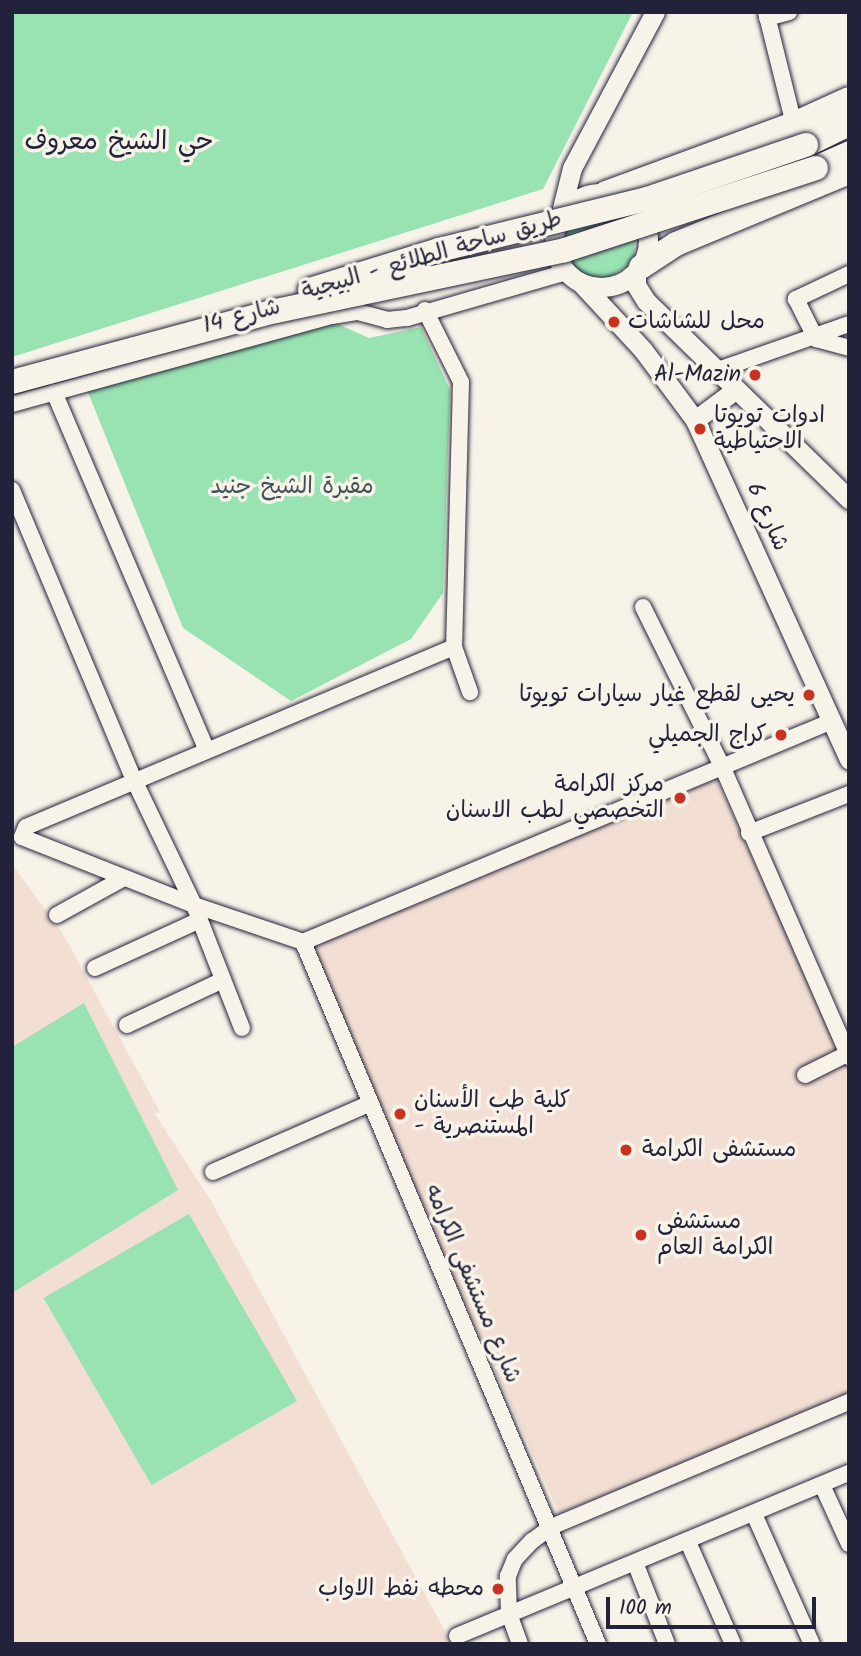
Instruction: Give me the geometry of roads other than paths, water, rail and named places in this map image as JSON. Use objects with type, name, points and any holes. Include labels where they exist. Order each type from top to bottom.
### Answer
[{"type":"main road","points":[[603,193],[800,134],[849,99]]},
{"type":"main road","name":"طريق ساحة الطلائع - البيجية","points":[[12,381],[415,257],[647,199],[800,134],[849,124]]},
{"type":"main road","name":"طريق ساحة الطلائع - البيجية","points":[[12,381],[276,311],[565,250],[816,168],[849,153]]},
{"type":"main road","points":[[638,269],[667,248],[849,172]]},
{"type":"street","points":[[638,269],[605,288],[573,278],[553,243],[568,177],[588,144],[655,12]]},
{"type":"street","points":[[789,12],[766,15],[800,134]]},
{"type":"street","points":[[588,144],[587,181],[603,193],[631,202],[646,225],[647,253],[638,269],[636,285],[646,301],[849,499]]},
{"type":"street","points":[[560,217],[571,203],[603,193]]},
{"type":"street","points":[[849,274],[796,299],[816,338],[849,348]]},
{"type":"street","name":"شارع 14","points":[[12,404],[332,316],[358,312],[387,320],[408,318],[425,310],[573,278]]},
{"type":"street","name":"شارع 6","points":[[573,278],[643,350],[695,420],[849,760]]},
{"type":"street","points":[[425,310],[461,382],[454,648],[470,692]]},
{"type":"street","points":[[715,371],[816,338],[849,324]]},
{"type":"street","points":[[695,420],[736,390]]},
{"type":"street","points":[[54,391],[206,749]]},
{"type":"street","points":[[12,491],[134,780],[197,912],[242,1028]]},
{"type":"street","points":[[643,607],[722,766],[749,834],[848,1055],[805,1075]]},
{"type":"street","points":[[454,648],[206,749],[21,833],[27,839],[124,878],[197,912],[303,942],[832,722]]},
{"type":"street","points":[[749,834],[849,794]]},
{"type":"street","points":[[57,915],[124,878]]},
{"type":"street","points":[[95,968],[197,912]]},
{"type":"street","name":"شارع مستشفى الكرامه","points":[[303,942],[598,1644]]},
{"type":"street","points":[[127,1025],[223,980]]},
{"type":"street","points":[[212,1172],[371,1103]]},
{"type":"street","points":[[520,1644],[509,1614],[508,1576],[515,1559],[551,1527],[849,1402]]},
{"type":"street","points":[[457,1636],[574,1586],[636,1565],[849,1473]]},
{"type":"street","points":[[822,1485],[848,1541]]},
{"type":"street","points":[[754,1514],[812,1644]]},
{"type":"street","points":[[688,1542],[733,1644]]},
{"type":"street","points":[[636,1565],[667,1644]]},
{"type":"place","name":"محل للشاشات","points":[[614,322]]},
{"type":"place","name":"Al-Mazin","points":[[755,375]]},
{"type":"place","name":"ادوات تويوتا الاحتياطية","points":[[700,429]]},
{"type":"place","name":"يحيى لقطع غيار سيارات تويوتا","points":[[809,695]]},
{"type":"place","name":"كراج الجميلي","points":[[781,735]]},
{"type":"place","name":"مركز الكرامة التخصصي لطب الاسنان","points":[[680,798]]},
{"type":"place","name":"كلية طب الأسنان - المستنصرية","points":[[400,1114]]},
{"type":"place","name":"مستشفى الكرامة","points":[[626,1150]]},
{"type":"place","name":"مستشفى الكرامة العام","points":[[641,1235]]},
{"type":"place","name":"محطه نفط الاواب","points":[[498,1589]]},
{"type":"district","name":"حي الشيخ معروف","points":[[119,143]]},
{"type":"park label","name":"مقبرة الشيخ جنيد","points":[[292,487]]}]
